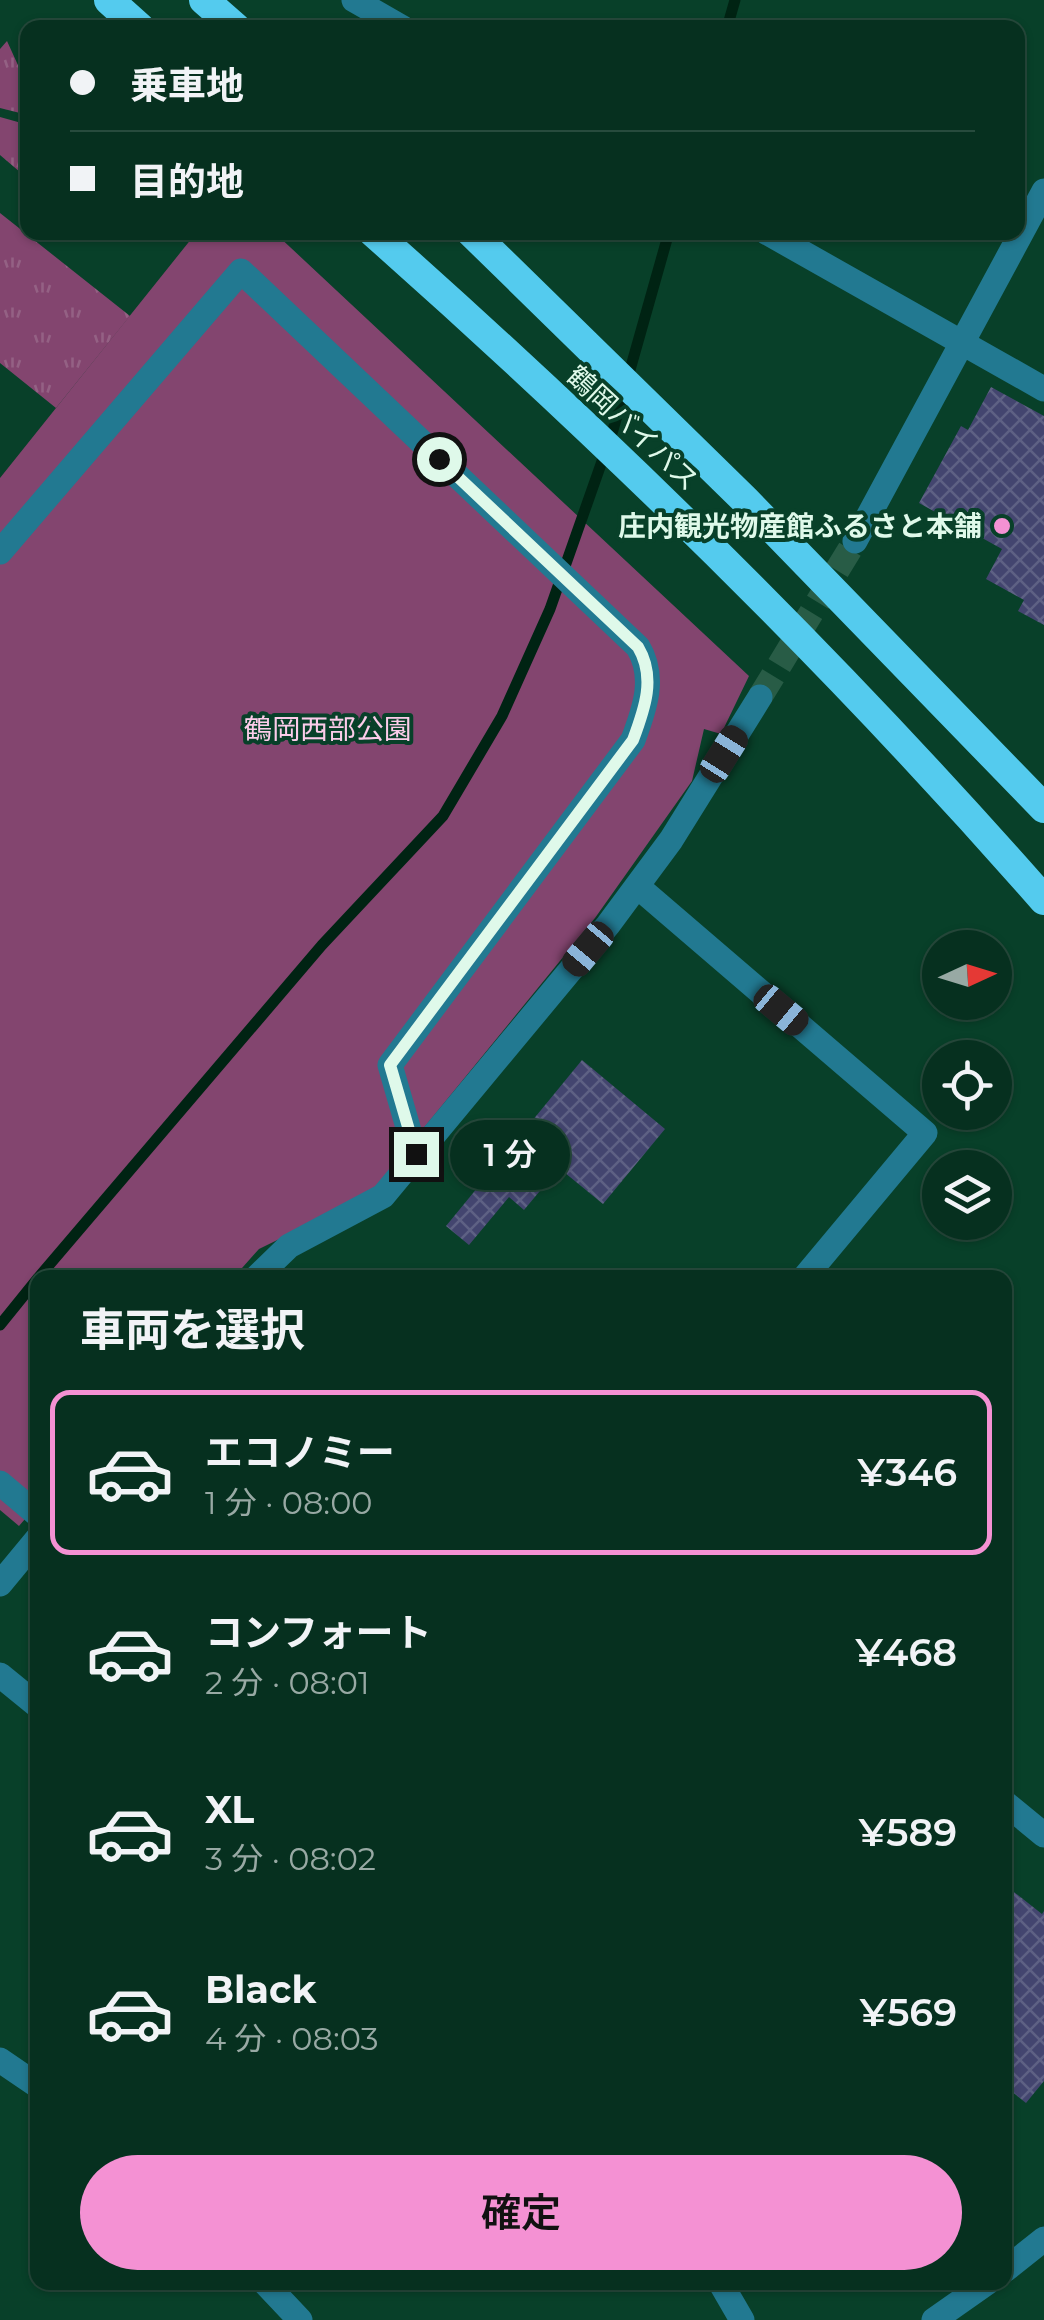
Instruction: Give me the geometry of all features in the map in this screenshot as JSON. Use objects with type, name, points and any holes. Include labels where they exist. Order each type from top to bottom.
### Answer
[{"type":"highway","points":[[109,0],[131,20]]},
{"type":"highway","points":[[204,0],[227,20]]},
{"type":"highway","name":"鶴岡バイパス","points":[[382,240],[706,540],[968,814],[1044,900]]},
{"type":"highway","name":"鶴岡バイパス","points":[[479,240],[744,499],[1044,805]]},
{"type":"street","points":[[354,0],[389,20]]},
{"type":"street","points":[[1025,225],[1044,191]]},
{"type":"street","points":[[780,240],[1044,389]]},
{"type":"street","points":[[856,541],[1017,240]]},
{"type":"street","points":[[0,552],[240,271],[638,647],[649,665],[646,706],[633,740],[390,1065],[416,1154]]},
{"type":"street","points":[[264,1270],[289,1246],[382,1196],[637,886],[760,696]]},
{"type":"street","points":[[637,886],[925,1133],[811,1270]]},
{"type":"street","points":[[0,1483],[30,1508]]},
{"type":"street","points":[[0,1584],[30,1548]]},
{"type":"street","points":[[0,1675],[30,1699]]},
{"type":"street","points":[[1012,1808],[1044,1835]]},
{"type":"street","points":[[0,2060],[30,2081]]},
{"type":"street","points":[[1012,2265],[1044,2240]]},
{"type":"street","points":[[272,2290],[300,2320]]},
{"type":"street","points":[[725,2290],[742,2320]]},
{"type":"street","points":[[934,2320],[977,2290]]},
{"type":"green space","points":[[7,41],[20,70],[20,113],[0,108],[0,49]]},
{"type":"green space","points":[[0,117],[20,123],[20,172],[0,155]]},
{"type":"green space","points":[[0,213],[20,229],[20,240],[34,240],[130,316],[56,408],[0,363]]},
{"type":"green space","name":"鶴岡西部公園","points":[[190,240],[282,240],[749,676],[721,734],[704,729],[692,781],[595,918],[369,1195],[259,1249],[240,1270],[30,1270],[30,1513],[19,1526],[0,1510],[0,478]]},
{"type":"building","name":"庄内観光物産館ふるさと本舗","points":[[991,387],[1044,416],[1044,625],[1018,611],[1024,600],[986,579],[1002,549],[919,503],[961,426],[968,430]]},
{"type":"building","points":[[582,1060],[665,1129],[603,1204],[559,1168],[524,1210],[509,1197],[469,1245],[446,1226]]},
{"type":"building","points":[[1012,1890],[1042,1914],[1044,1911],[1044,2081],[1026,2103],[1012,2092]]},
{"type":"waterway","points":[[729,20],[735,0]]},
{"type":"waterway","points":[[45,1270],[322,945],[443,816],[502,716],[550,609],[613,430],[667,240]]},
{"type":"waterway","points":[[0,1325],[30,1288]]},
{"type":"tunnel","points":[[760,697],[855,541]]},
{"type":"place","name":"庄内観光物産館ふるさと本舗","points":[[1002,526]]},
{"type":"route","points":[[416,1154],[390,1065],[633,740],[646,706],[649,665],[638,647],[439,459]]}]
